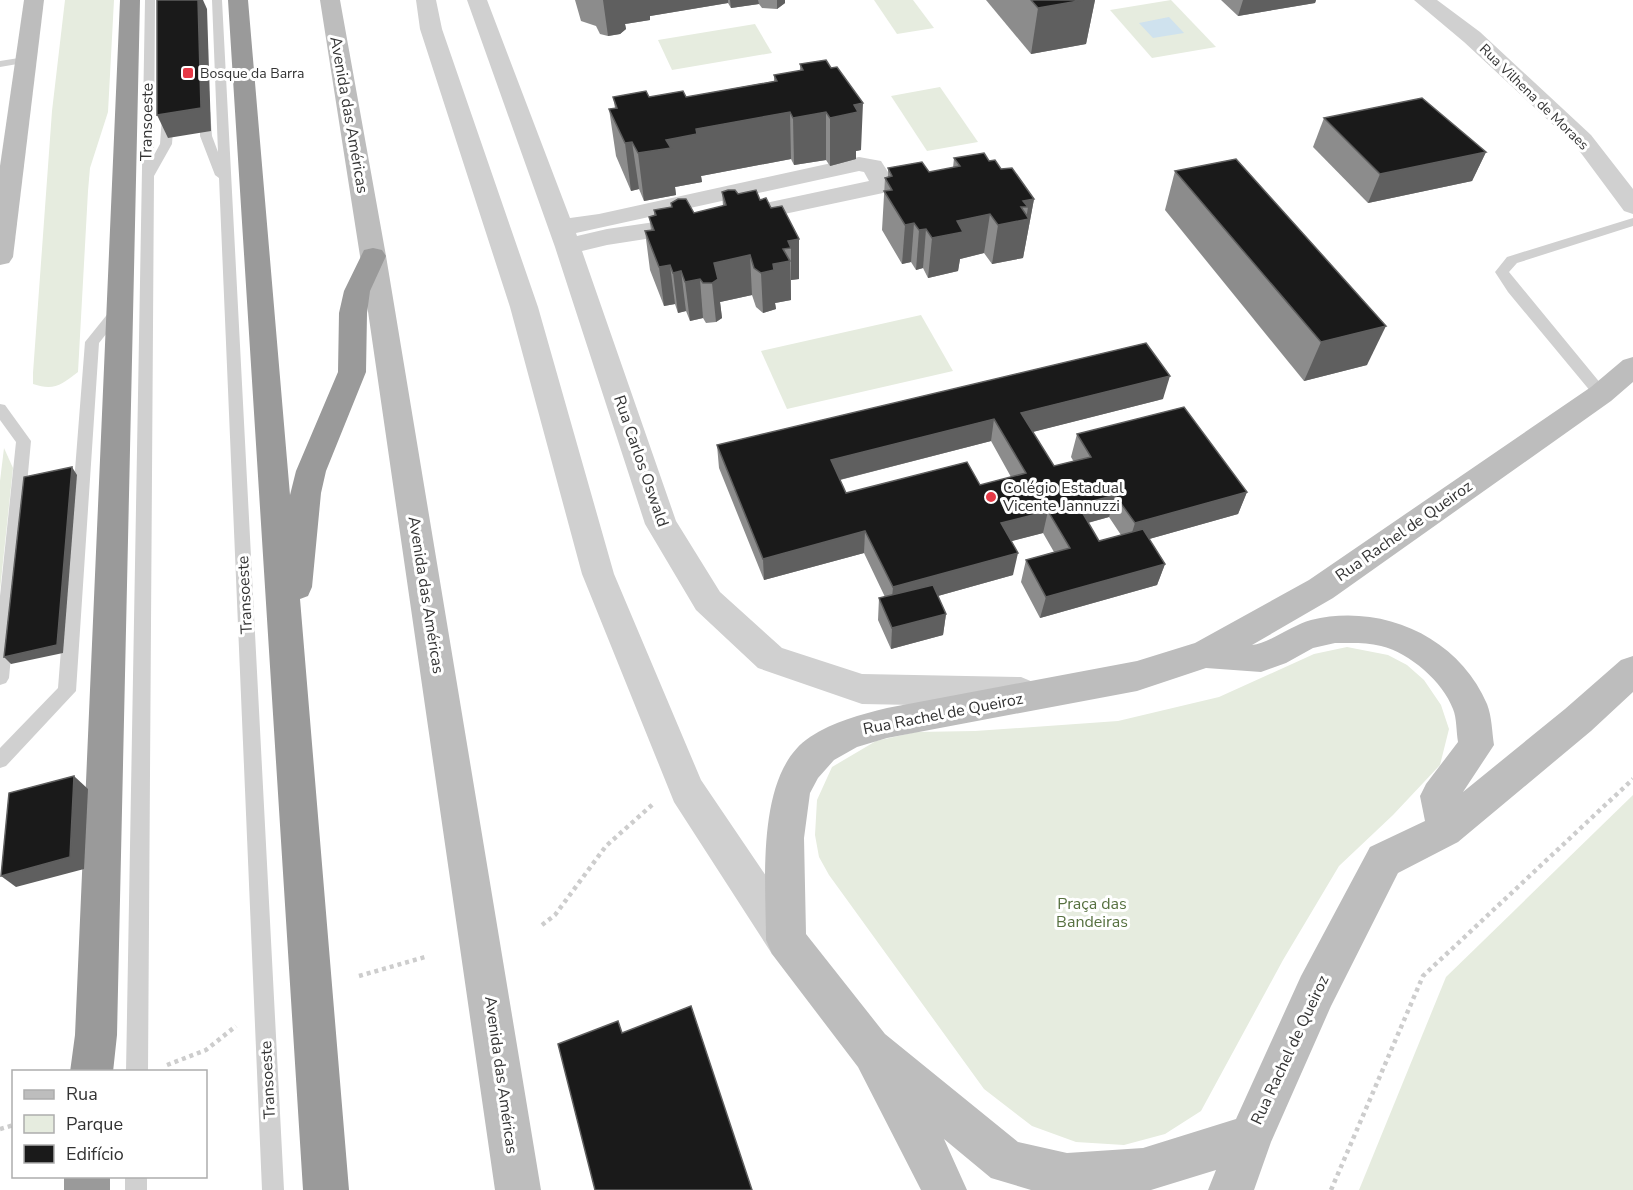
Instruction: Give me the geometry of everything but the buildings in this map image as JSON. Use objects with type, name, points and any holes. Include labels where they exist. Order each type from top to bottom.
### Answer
[{"type":"highway","points":[[91,1070],[96,1035],[130,0]]},
{"type":"highway","points":[[238,0],[249,177],[315,1011],[326,1190]]},
{"type":"highway","points":[[286,639],[300,565],[306,493],[311,471],[352,372],[353,313],[357,291],[373,256]]},
{"type":"street","points":[[0,254],[3,211],[34,0]]},
{"type":"street","name":"Avenida das Américas","points":[[330,0],[373,256],[518,1190]]},
{"type":"street","points":[[426,0],[431,29],[524,307],[598,574],[687,790],[786,940]]},
{"type":"street","name":"Rua Carlos Oswald","points":[[477,0],[565,237],[661,524],[708,601],[770,658],[862,688],[1050,693]]},
{"type":"street","name":"Rua Vilhena de Moraes","points":[[1424,0],[1472,37],[1583,140],[1633,206]]},
{"type":"street","points":[[859,164],[872,166],[883,183],[874,189],[670,229],[626,232],[591,238],[565,237],[584,225],[859,164]]},
{"type":"street","name":"Rua Rachel de Queiroz","points":[[1251,1137],[1143,1170],[1067,1176],[1007,1162],[870,1049],[786,940],[787,814],[792,791],[805,767],[821,749],[848,734],[887,723],[1137,676],[1206,654],[1321,589],[1601,394],[1633,366]]},
{"type":"street","points":[[1206,654],[1260,658],[1309,634],[1364,628],[1396,635],[1427,653],[1452,676],[1470,706],[1476,745],[1439,796],[1445,830]]},
{"type":"street","name":"Rua Rachel de Queiroz","points":[[1231,1190],[1251,1137],[1316,991],[1384,860],[1445,830],[1578,720],[1633,670]]},
{"type":"street","points":[[870,1049],[931,1159],[944,1190]]},
{"type":"lane","name":"Transoeste","points":[[137,1070],[146,180],[150,0]]},
{"type":"lane","points":[[206,30],[208,0]]},
{"type":"lane","name":"Transoeste","points":[[217,0],[273,1190]]},
{"type":"lane","points":[[0,64],[25,60]]},
{"type":"lane","points":[[206,101],[206,136],[226,184]]},
{"type":"lane","points":[[146,180],[166,144],[167,109]]},
{"type":"lane","points":[[1601,394],[1513,289],[1502,272],[1512,260],[1633,222]]},
{"type":"lane","points":[[0,760],[67,691],[92,342],[119,308]]},
{"type":"lane","points":[[0,409],[24,441],[0,678]]},
{"type":"path","points":[[1331,1190],[1423,976],[1633,779]]},
{"type":"path","points":[[542,925],[555,915],[606,846],[654,803],[687,790]]},
{"type":"path","points":[[359,976],[425,957]]},
{"type":"path","points":[[156,1069],[206,1050],[238,1025]]},
{"type":"green space","points":[[65,0],[114,0],[108,112],[90,168],[78,372],[57,386],[46,387],[33,384],[33,373],[52,111]]},
{"type":"green space","points":[[874,0],[913,0],[934,28],[897,34]]},
{"type":"green space","points":[[1171,0],[1216,47],[1152,58],[1110,10]]},
{"type":"green space","points":[[755,24],[772,53],[672,70],[658,40]]},
{"type":"green space","points":[[940,87],[978,142],[927,151],[891,96]]},
{"type":"green space","points":[[921,315],[953,371],[787,409],[761,351]]},
{"type":"green space","points":[[4,448],[13,468],[0,590],[0,481]]},
{"type":"green space","name":"Praça das Bandeiras","points":[[1347,647],[1388,655],[1407,665],[1424,680],[1441,705],[1449,729],[1440,765],[1393,815],[1339,866],[1283,960],[1201,1111],[1165,1134],[1124,1145],[1076,1142],[1032,1126],[984,1089],[829,875],[819,857],[815,835],[817,800],[832,767],[876,741],[916,732],[975,731],[1118,721],[1219,697],[1314,654]]},
{"type":"green space","points":[[1633,795],[1633,1190],[1359,1190],[1446,977]]},
{"type":"water","points":[[1169,17],[1184,33],[1153,38],[1139,23]]},
{"type":"place","name":"Bosque da Barra","points":[[188,73]]},
{"type":"place","name":"Colégio Estadual Vicente Jannuzzi","points":[[991,497]]}]
